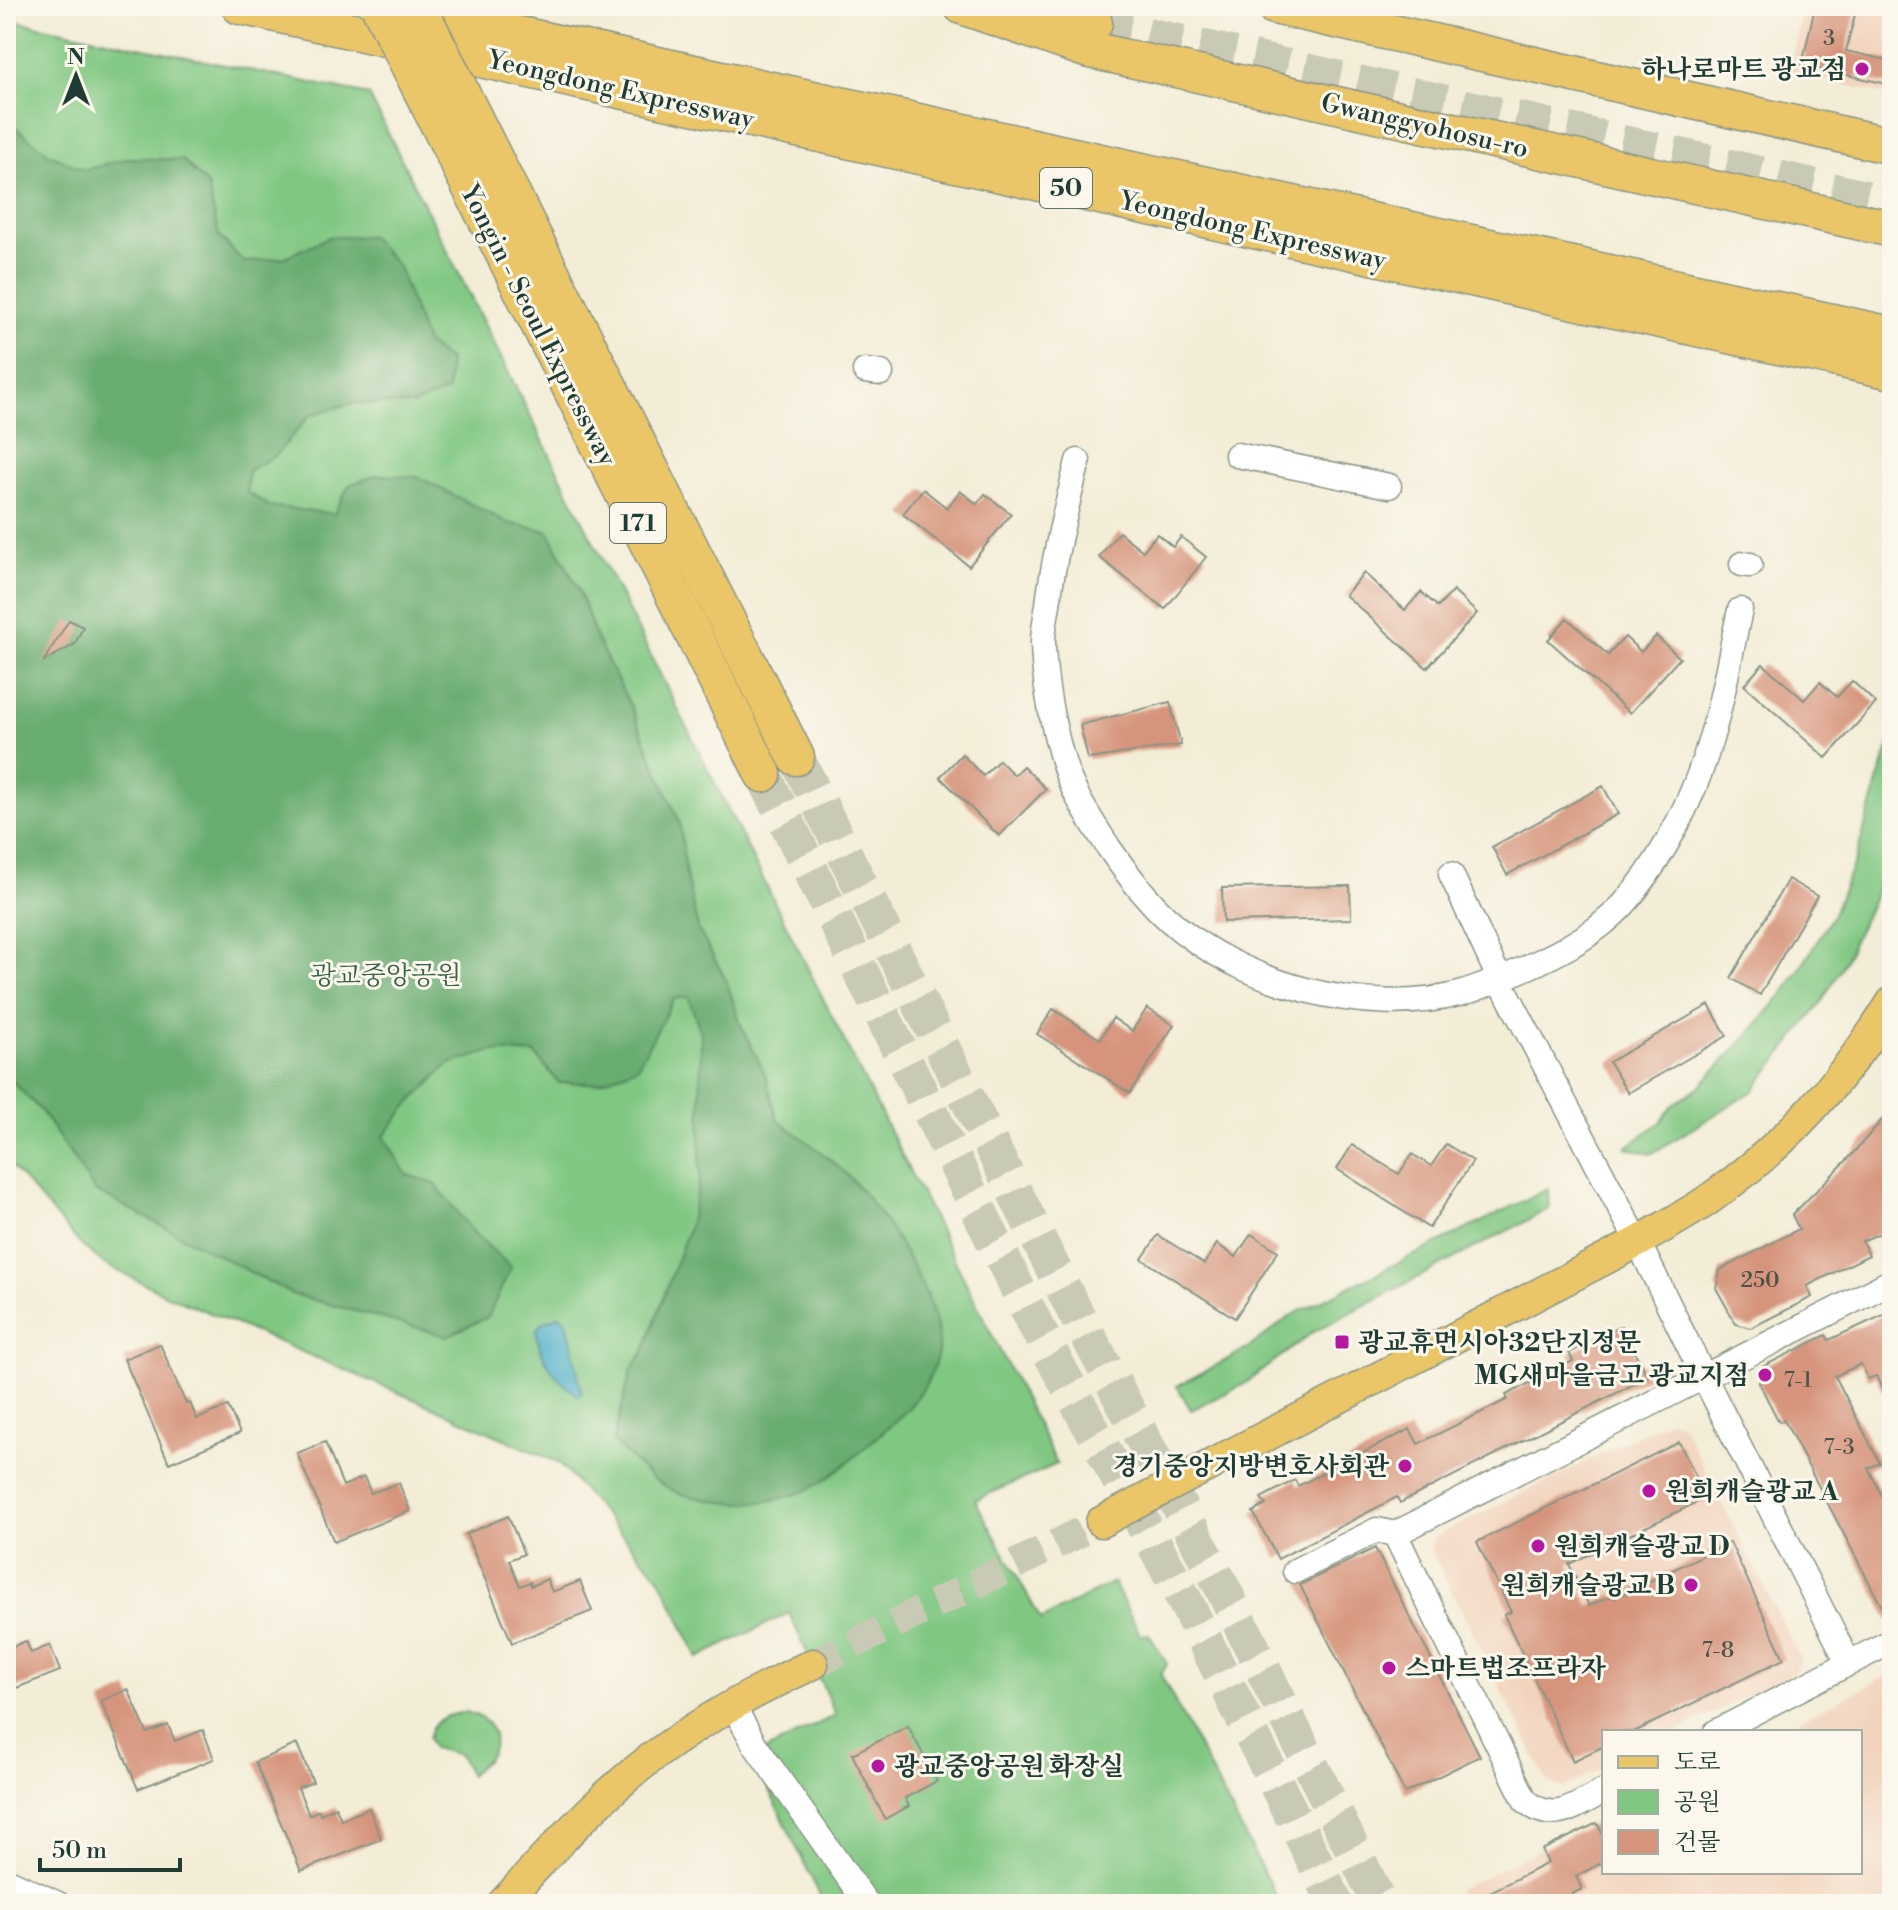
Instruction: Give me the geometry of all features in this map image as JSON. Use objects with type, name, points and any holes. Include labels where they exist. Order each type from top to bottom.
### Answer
[{"type":"highway","name":"Yeongdong Expressway","points":[[240,6],[1892,371]]},
{"type":"highway","name":"Yongin - Seoul Expressway","points":[[379,6],[529,266],[796,757]]},
{"type":"highway","name":"Yeongdong Expressway","points":[[388,6],[1892,335]]},
{"type":"highway","name":"Yongin - Seoul Expressway","points":[[418,6],[529,266],[763,774]]},
{"type":"highway","name":"Gwanggyohosu-ro","points":[[962,6],[1086,49],[1892,229]]},
{"type":"highway","points":[[1004,6],[1094,23]]},
{"type":"highway","points":[[1274,6],[1892,146]]},
{"type":"main road","points":[[1101,1522],[1638,1242],[1707,1201],[1773,1149],[1818,1104],[1871,1036],[1892,1002]]},
{"type":"main road","points":[[502,1904],[629,1776],[732,1704],[813,1664]]},
{"type":"street","points":[[1237,455],[1389,486]]},
{"type":"street","points":[[1078,461],[1052,573],[1043,642],[1050,703],[1063,763],[1081,806],[1144,896],[1170,922],[1244,968],[1313,992],[1365,1000],[1404,1001],[1456,995],[1500,980],[1578,942],[1624,904],[1680,816],[1710,744],[1740,610]]},
{"type":"street","points":[[1451,874],[1500,980],[1638,1242],[1848,1662]]},
{"type":"street","points":[[1295,1571],[1377,1530],[1395,1534],[1892,1281]]},
{"type":"street","points":[[1395,1534],[1525,1800],[1551,1815],[1602,1792]]},
{"type":"street","points":[[1720,1730],[1892,1641]]},
{"type":"street","points":[[732,1704],[755,1745],[867,1904]]},
{"type":"street","points":[[6,1880],[58,1904]]},
{"type":"shaded area","points":[[1802,6],[1892,6],[1892,96],[1790,72]]},
{"type":"shaded area","points":[[1669,1420],[1682,1424],[1800,1658],[1795,1672],[1679,1730],[1602,1730],[1602,1768],[1563,1788],[1548,1783],[1430,1548],[1434,1537]]},
{"type":"shaded area","points":[[1892,1674],[1892,1904],[1463,1904],[1456,1891],[1602,1818],[1602,1874],[1862,1874],[1862,1730],[1779,1730]]},
{"type":"green space","name":"광교중앙공원","points":[[6,19],[369,95],[1057,1464],[975,1500],[1041,1620],[1113,1582],[1141,1636],[1149,1634],[1167,1664],[1161,1675],[1280,1904],[824,1904],[753,1757],[836,1715],[789,1613],[698,1658],[660,1578],[559,1463],[165,1294],[104,1264],[81,1245],[6,1160]]},
{"type":"green space","points":[[6,120],[48,153],[84,170],[129,158],[183,160],[208,186],[219,236],[244,262],[283,258],[329,237],[370,236],[398,266],[426,342],[449,361],[448,391],[412,405],[352,403],[310,415],[276,455],[248,471],[247,492],[269,506],[334,514],[349,485],[377,475],[418,477],[508,523],[548,531],[579,590],[597,640],[631,707],[680,824],[686,875],[698,929],[726,980],[741,1025],[765,1074],[778,1121],[845,1173],[876,1208],[909,1259],[933,1312],[938,1337],[937,1357],[920,1394],[893,1423],[841,1469],[820,1483],[769,1501],[732,1503],[696,1498],[660,1484],[613,1441],[631,1371],[644,1351],[688,1230],[700,1178],[701,1033],[688,997],[674,999],[637,1067],[598,1083],[559,1083],[535,1054],[493,1051],[449,1064],[408,1105],[384,1136],[406,1174],[435,1184],[475,1234],[511,1267],[488,1317],[447,1336],[292,1294],[95,1191],[41,1111],[6,1075]]},
{"type":"green space","points":[[1892,734],[1892,852],[1841,969],[1819,1006],[1753,1091],[1651,1154],[1626,1147],[1661,1122],[1672,1106],[1701,1085],[1782,995],[1807,958],[1832,916],[1856,858]]},
{"type":"green space","points":[[1548,1189],[1549,1209],[1313,1332],[1243,1385],[1191,1410],[1177,1386],[1247,1349],[1292,1315]]},
{"type":"green space","points":[[466,1712],[486,1722],[494,1741],[489,1756],[470,1775],[459,1755],[433,1748],[428,1738],[437,1722]]},
{"type":"water","points":[[560,1315],[568,1325],[582,1394],[578,1395],[556,1375],[540,1348],[537,1329],[543,1322]]},
{"type":"building","points":[[1815,6],[1857,6],[1846,51],[1892,61],[1892,85],[1802,65]]},
{"type":"building","points":[[923,489],[947,508],[960,491],[977,504],[985,494],[1011,514],[969,566],[903,514]]},
{"type":"building","points":[[1119,532],[1143,551],[1157,534],[1173,547],[1181,537],[1206,557],[1165,609],[1099,557]]},
{"type":"building","points":[[1364,573],[1405,610],[1421,592],[1438,607],[1453,591],[1477,613],[1427,668],[1345,595]]},
{"type":"building","points":[[1567,618],[1608,655],[1625,637],[1641,652],[1656,636],[1680,658],[1630,713],[1548,640]]},
{"type":"building","points":[[69,620],[83,627],[75,644],[43,662]]},
{"type":"building","points":[[1763,664],[1804,700],[1820,682],[1837,697],[1852,681],[1876,703],[1826,758],[1744,685]]},
{"type":"building","points":[[1170,702],[1181,745],[1088,759],[1080,725]]},
{"type":"building","points":[[962,754],[983,776],[999,760],[1014,775],[1023,766],[1046,789],[999,836],[940,777]]},
{"type":"building","points":[[1603,786],[1618,814],[1507,875],[1492,847]]},
{"type":"building","points":[[1788,879],[1817,896],[1760,995],[1731,978]]},
{"type":"building","points":[[1350,886],[1351,919],[1223,922],[1222,888]]},
{"type":"building","points":[[1709,1005],[1727,1036],[1628,1093],[1609,1062]]},
{"type":"building","points":[[1147,1008],[1174,1025],[1130,1093],[1037,1034],[1053,1009],[1100,1039],[1113,1018],[1132,1031]]},
{"type":"building","points":[[1892,1108],[1892,1228],[1862,1241],[1869,1255],[1807,1286],[1812,1297],[1751,1328],[1736,1324],[1716,1288],[1720,1270],[1799,1229],[1792,1215],[1848,1159]]},
{"type":"building","points":[[1446,1144],[1473,1161],[1429,1228],[1337,1169],[1352,1145],[1399,1174],[1412,1154],[1431,1166]]},
{"type":"building","points":[[1251,1234],[1278,1251],[1235,1318],[1142,1259],[1158,1235],[1204,1264],[1217,1244],[1236,1257]]},
{"type":"building","points":[[1892,1311],[1892,1411],[1876,1376],[1868,1379],[1861,1364],[1835,1376],[1880,1463],[1868,1468],[1892,1515],[1892,1626],[1784,1420],[1779,1422],[1759,1383],[1762,1367],[1826,1335],[1829,1340]]},
{"type":"building","points":[[1621,1326],[1648,1377],[1400,1503],[1397,1497],[1278,1559],[1253,1512],[1266,1505],[1261,1498],[1295,1480],[1298,1486],[1410,1429],[1418,1444],[1508,1399],[1506,1395],[1573,1361],[1569,1353]]},
{"type":"building","points":[[160,1344],[186,1404],[190,1403],[197,1419],[228,1406],[240,1433],[169,1463],[124,1359]]},
{"type":"building","points":[[325,1442],[343,1486],[364,1477],[371,1493],[399,1483],[410,1511],[334,1542],[297,1453]]},
{"type":"building","points":[[1679,1442],[1706,1498],[1569,1564],[1589,1606],[1614,1595],[1615,1598],[1730,1542],[1784,1659],[1638,1730],[1602,1730],[1602,1747],[1573,1761],[1504,1615],[1511,1612],[1477,1542]]},
{"type":"building","points":[[508,1516],[524,1554],[509,1560],[520,1586],[530,1582],[531,1586],[547,1579],[552,1592],[580,1581],[592,1611],[512,1643],[466,1534]]},
{"type":"building","name":"스마트법조프라자","points":[[1375,1548],[1480,1756],[1405,1793],[1300,1585]]},
{"type":"building","points":[[26,1641],[31,1653],[50,1645],[60,1671],[6,1692],[6,1649]]},
{"type":"building","points":[[128,1689],[147,1733],[168,1725],[175,1741],[203,1730],[214,1759],[138,1789],[101,1701]]},
{"type":"building","name":"광교중앙공원 화장실","points":[[908,1726],[937,1781],[905,1798],[909,1806],[885,1819],[852,1754]]},
{"type":"building","points":[[297,1744],[313,1782],[298,1788],[309,1815],[336,1807],[341,1820],[369,1808],[381,1839],[301,1871],[255,1762]]},
{"type":"building","points":[[1597,1823],[1602,1833],[1602,1863],[1576,1876],[1582,1889],[1552,1904],[1466,1904],[1548,1863],[1542,1850]]},
{"type":"tunnel","points":[[1094,23],[1892,204]]},
{"type":"tunnel","points":[[796,757],[1071,1304],[1220,1583],[1380,1904]]},
{"type":"tunnel","points":[[763,774],[1037,1328],[1184,1599],[1336,1904]]},
{"type":"tunnel","points":[[813,1664],[1101,1522]]},
{"type":"place","name":"하나로마트 광교점","points":[[1862,69]]},
{"type":"place","name":"광교휴먼시아32단지정문","points":[[1342,1342]]},
{"type":"place","name":"MG새마을금고 광교지점","points":[[1765,1375]]},
{"type":"place","name":"경기중앙지방변호사회관","points":[[1405,1466]]},
{"type":"place","name":"원희캐슬광교 A","points":[[1649,1491]]},
{"type":"place","name":"원희캐슬광교 D","points":[[1538,1546]]},
{"type":"place","name":"원희캐슬광교 B","points":[[1691,1585]]},
{"type":"place","name":"스마트법조프라자","points":[[1389,1668]]},
{"type":"place","name":"광교중앙공원 화장실","points":[[878,1766]]}]
